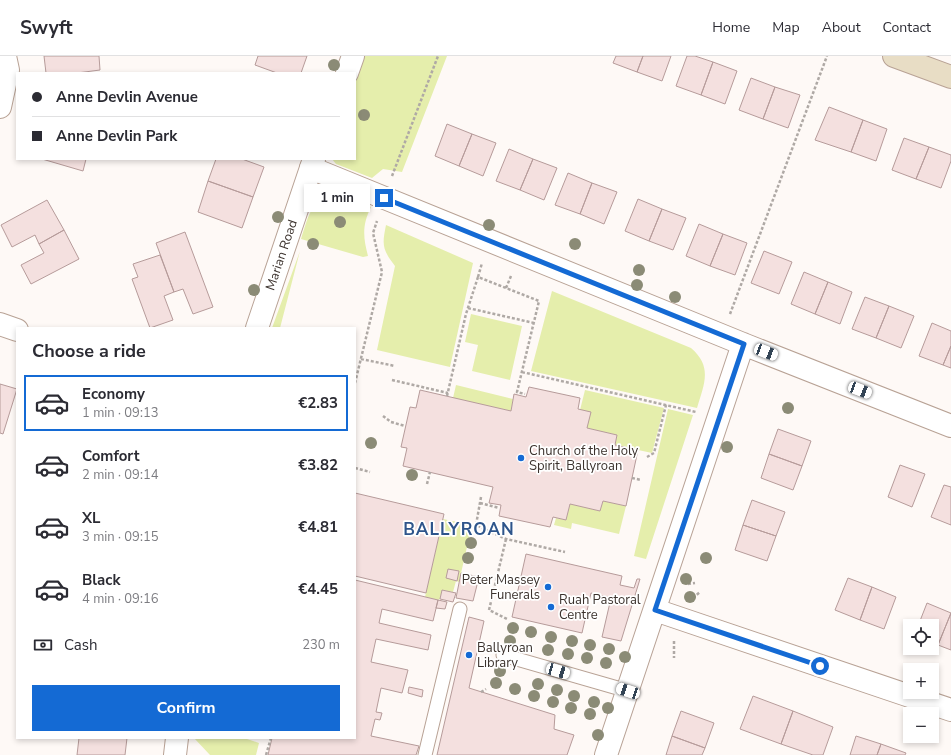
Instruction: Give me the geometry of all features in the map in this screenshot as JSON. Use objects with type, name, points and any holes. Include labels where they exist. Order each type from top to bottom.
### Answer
[{"type":"main road","points":[[894,56],[951,77]]},
{"type":"street","points":[[0,107],[8,70],[5,56]]},
{"type":"street","points":[[346,72],[353,56]]},
{"type":"street","points":[[312,164],[744,344],[951,426]]},
{"type":"street","name":"Marian Road","points":[[257,327],[312,164]]},
{"type":"street","points":[[0,324],[16,330]]},
{"type":"street","points":[[606,755],[744,344]]},
{"type":"street","points":[[655,610],[951,710]]},
{"type":"street","points":[[175,755],[177,739]]},
{"type":"lane","points":[[425,755],[460,609]]},
{"type":"lane","points":[[502,655],[628,691]]},
{"type":"path","points":[[390,181],[438,56]]},
{"type":"path","points":[[730,314],[827,56]]},
{"type":"path","points":[[356,380],[382,272],[373,233],[377,220]]},
{"type":"path","points":[[447,396],[468,308],[484,260]]},
{"type":"path","points":[[506,288],[513,272]]},
{"type":"path","points":[[478,277],[539,301],[517,392],[525,394]]},
{"type":"path","points":[[468,308],[534,323]]},
{"type":"path","points":[[361,359],[395,366]]},
{"type":"path","points":[[522,372],[704,414]]},
{"type":"path","points":[[392,380],[448,393]]},
{"type":"path","points":[[647,457],[654,453],[666,404]]},
{"type":"path","points":[[383,416],[391,422],[405,426]]},
{"type":"path","points":[[356,468],[370,472]]},
{"type":"path","points":[[427,484],[430,472]]},
{"type":"path","points":[[632,478],[641,480]]},
{"type":"path","points":[[481,497],[476,525],[506,539],[565,552]]},
{"type":"path","points":[[480,503],[499,508]]},
{"type":"path","points":[[506,539],[489,610],[507,619]]},
{"type":"path","points":[[481,692],[486,689]]},
{"type":"path","points":[[266,755],[270,739]]},
{"type":"green space","points":[[362,56],[447,56],[402,172],[383,169],[372,178],[336,164],[333,160],[356,160],[356,74]]},
{"type":"green space","points":[[331,192],[371,207],[364,231],[368,256],[363,257],[301,239],[314,206],[324,196]]},
{"type":"green space","points":[[386,225],[473,263],[450,367],[377,350],[395,266],[384,247]]},
{"type":"green space","points":[[300,251],[280,327],[272,327]]},
{"type":"green space","points":[[552,291],[691,348],[702,362],[705,376],[697,408],[531,371]]},
{"type":"green space","points":[[471,314],[522,326],[510,380],[472,371],[478,345],[465,342]]},
{"type":"green space","points":[[456,385],[513,399],[511,411],[453,398]]},
{"type":"green space","points":[[585,390],[664,408],[652,453],[615,445],[617,435],[587,428],[580,410]]},
{"type":"green space","points":[[668,409],[693,415],[646,559],[634,556]]},
{"type":"green space","points":[[603,501],[626,506],[619,534],[572,523],[571,529],[554,525],[556,518],[566,520],[570,504],[600,511]]},
{"type":"green space","points":[[443,519],[472,525],[459,582],[456,581],[453,592],[442,590],[440,599],[438,600],[425,597]]},
{"type":"green space","points":[[195,739],[247,739],[259,743],[256,755],[210,755]]},
{"type":"building","points":[[44,56],[99,56],[100,70],[85,72],[46,72]]},
{"type":"building","points":[[258,56],[307,56],[301,72],[274,72],[255,65]]},
{"type":"building","points":[[616,56],[643,56],[637,72],[613,63]]},
{"type":"building","points":[[643,56],[671,56],[662,81],[637,72]]},
{"type":"building","points":[[687,56],[695,56],[713,62],[701,95],[676,86]]},
{"type":"building","points":[[713,62],[737,71],[725,104],[701,95]]},
{"type":"building","points":[[751,78],[775,87],[763,119],[739,110]]},
{"type":"building","points":[[775,87],[800,95],[788,128],[763,119]]},
{"type":"building","points":[[829,107],[863,120],[851,152],[815,140]]},
{"type":"building","points":[[863,120],[887,129],[876,161],[851,152]]},
{"type":"building","points":[[447,124],[472,134],[459,166],[435,156]]},
{"type":"building","points":[[472,134],[496,143],[483,176],[459,166]]},
{"type":"building","points":[[904,138],[929,147],[916,179],[892,170]]},
{"type":"building","points":[[929,147],[951,155],[951,161],[941,188],[916,179]]},
{"type":"building","points":[[509,149],[533,159],[520,190],[496,181]]},
{"type":"building","points":[[533,159],[557,168],[544,200],[520,190]]},
{"type":"building","points":[[45,160],[86,160],[83,171]]},
{"type":"building","points":[[216,160],[245,160],[264,167],[253,197],[208,181]]},
{"type":"building","points":[[568,173],[592,183],[580,214],[555,205]]},
{"type":"building","points":[[208,181],[253,197],[242,228],[198,212]]},
{"type":"building","points":[[592,183],[617,192],[604,224],[580,214]]},
{"type":"building","points":[[638,199],[662,209],[649,241],[625,231]]},
{"type":"building","points":[[47,200],[64,230],[39,244],[35,235],[12,247],[1,225]]},
{"type":"building","points":[[662,209],[686,218],[673,250],[649,241]]},
{"type":"building","points":[[699,224],[723,234],[710,266],[686,256]]},
{"type":"building","points":[[64,230],[79,259],[31,284],[21,265],[44,253],[39,244]]},
{"type":"building","points":[[185,232],[213,307],[193,314],[183,289],[174,292],[156,243]]},
{"type":"building","points":[[723,234],[747,243],[735,275],[710,266]]},
{"type":"building","points":[[764,251],[792,262],[779,294],[751,283]]},
{"type":"building","points":[[160,255],[174,292],[164,296],[173,320],[150,327],[132,279],[138,277],[133,264]]},
{"type":"building","points":[[804,272],[828,282],[815,314],[791,304]]},
{"type":"building","points":[[828,282],[852,292],[840,324],[815,314]]},
{"type":"building","points":[[865,297],[889,306],[876,338],[852,329]]},
{"type":"building","points":[[889,306],[914,316],[901,348],[876,338]]},
{"type":"building","points":[[932,323],[951,331],[951,346],[943,365],[919,356]]},
{"type":"building","points":[[951,346],[951,368],[943,365]]},
{"type":"building","points":[[0,384],[16,389],[16,392],[3,434],[0,433]]},
{"type":"building","name":"Church of the Holy Spirit, Ballyroan","points":[[529,387],[580,398],[578,409],[591,412],[587,428],[617,435],[615,445],[638,450],[626,506],[603,501],[600,511],[570,504],[566,520],[553,517],[550,527],[499,516],[501,505],[489,503],[493,487],[403,466],[407,448],[401,447],[410,407],[416,408],[420,390],[511,411],[514,394],[526,397]]},
{"type":"building","points":[[778,429],[811,441],[802,466],[769,454]]},
{"type":"building","points":[[769,454],[802,466],[793,490],[761,478]]},
{"type":"building","points":[[900,465],[925,474],[912,507],[888,497]]},
{"type":"building","points":[[944,485],[951,487],[951,525],[931,517]]},
{"type":"building","points":[[356,493],[444,514],[426,593],[356,576]]},
{"type":"building","points":[[752,500],[785,512],[776,536],[743,525]]},
{"type":"building","points":[[743,525],[776,536],[767,561],[735,550]]},
{"type":"building","name":"Ruah Pastoral Centre","points":[[526,554],[622,576],[620,585],[634,588],[637,579],[640,579],[621,641],[602,637],[611,598],[591,593],[582,633],[512,617]]},
{"type":"building","points":[[448,569],[459,571],[457,581],[446,578]]},
{"type":"building","points":[[461,573],[479,577],[473,601],[456,598]]},
{"type":"building","points":[[848,578],[872,587],[860,620],[835,610]]},
{"type":"building","points":[[356,580],[438,600],[433,621],[382,609],[379,623],[431,635],[428,650],[376,639],[371,662],[408,670],[402,693],[381,688],[376,712],[382,713],[380,720],[375,719],[371,736],[419,746],[416,755],[268,755],[272,739],[356,739]]},
{"type":"building","points":[[872,587],[896,597],[884,629],[860,620]]},
{"type":"building","points":[[442,590],[456,593],[453,602],[440,599]]},
{"type":"building","points":[[438,600],[447,602],[445,609],[436,608]]},
{"type":"building","points":[[927,603],[951,613],[939,643],[939,619],[921,619]]},
{"type":"building","points":[[951,613],[951,650],[939,645]]},
{"type":"building","name":"Ballyroan Library","points":[[469,617],[484,621],[469,688],[555,715],[554,729],[574,735],[567,755],[437,755]]},
{"type":"building","points":[[409,687],[423,690],[422,697],[408,693]]},
{"type":"building","points":[[753,696],[793,711],[781,744],[740,729]]},
{"type":"building","points":[[681,711],[714,723],[705,748],[672,736]]},
{"type":"building","points":[[793,711],[833,727],[823,755],[813,755],[781,744]]},
{"type":"building","points":[[672,736],[705,748],[702,755],[666,755]]},
{"type":"building","points":[[856,736],[881,744],[877,755],[850,755]]},
{"type":"building","points":[[79,739],[127,739],[125,755],[77,755]]},
{"type":"building","points":[[881,744],[906,753],[905,755],[877,755]]},
{"type":"place","name":"Church of the Holy Spirit, Ballyroan","points":[[521,458]]},
{"type":"place","name":"Peter Massey Funerals","points":[[548,587]]},
{"type":"place","name":"Ruah Pastoral Centre","points":[[551,607]]},
{"type":"place","name":"Ballyroan Library","points":[[469,655]]},
{"type":"district","name":"BALLYROAN","points":[[459,529]]},
{"type":"route","points":[[384,198],[744,344],[655,610],[820,666]]}]
